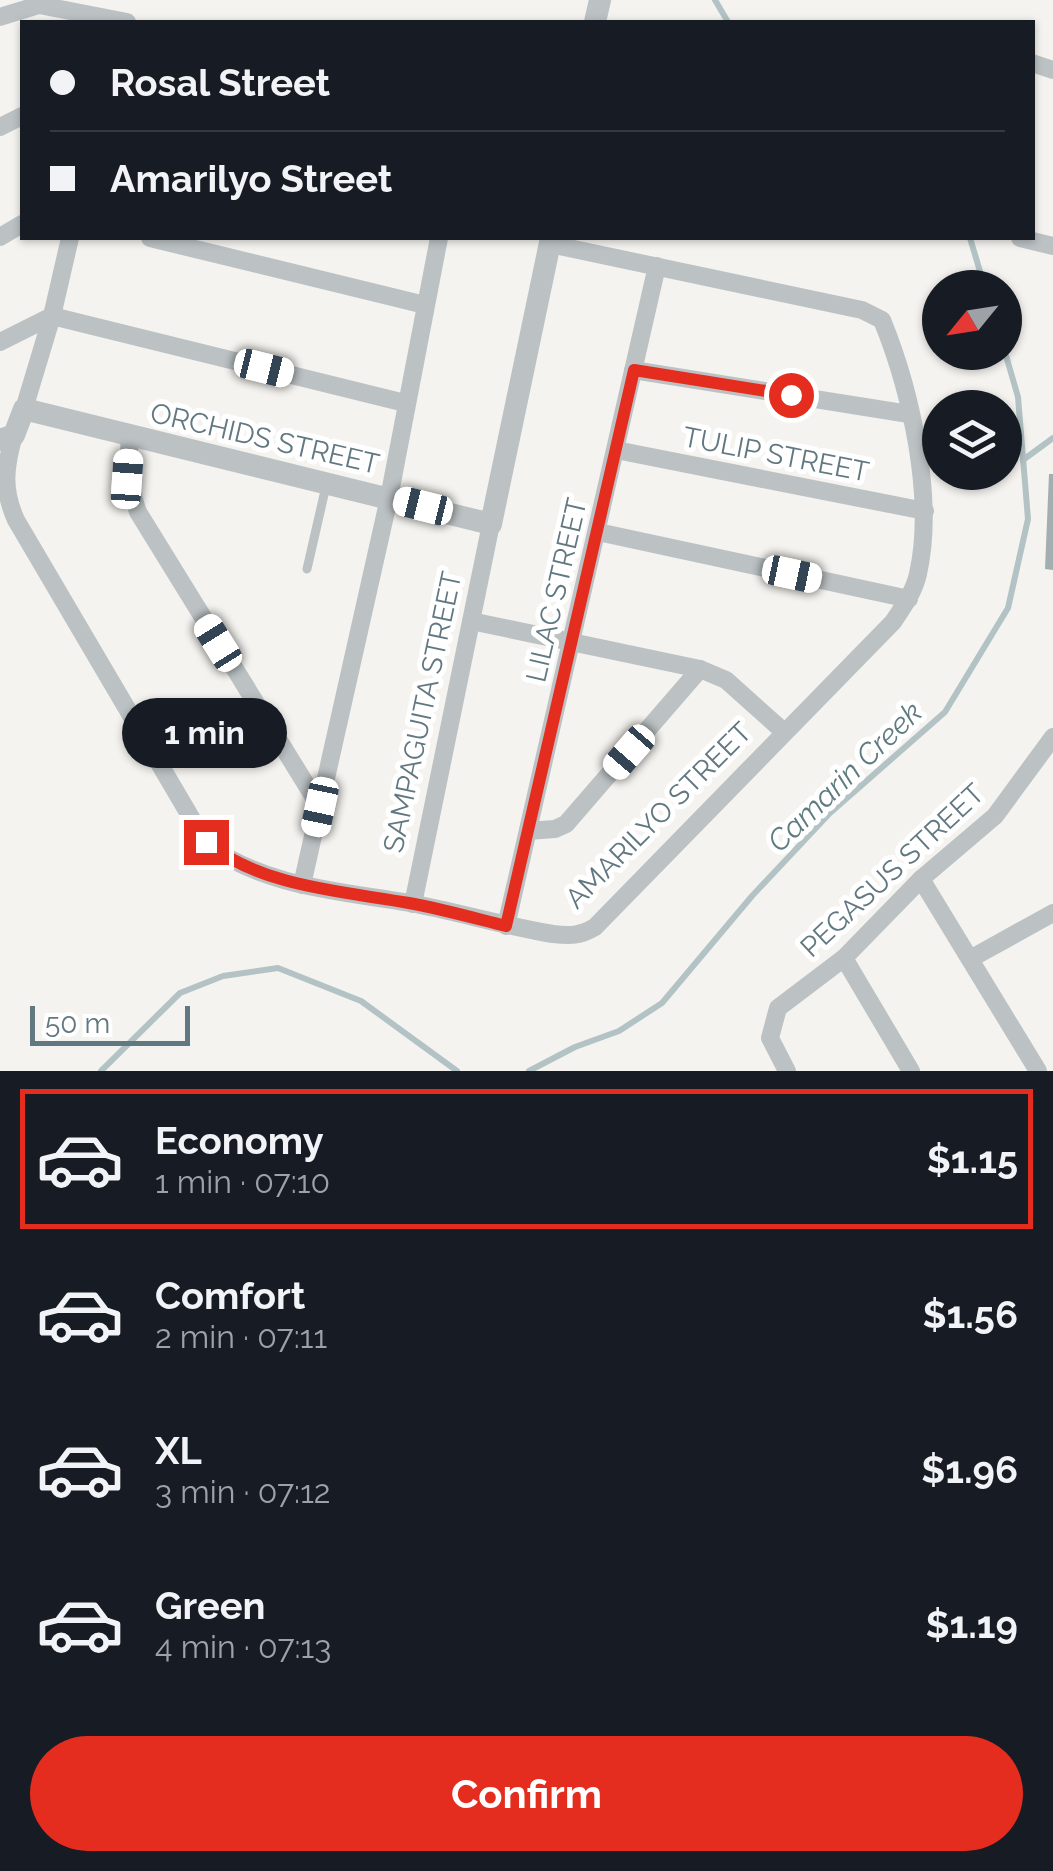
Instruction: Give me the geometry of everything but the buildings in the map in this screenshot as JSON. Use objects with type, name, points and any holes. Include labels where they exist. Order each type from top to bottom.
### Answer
[{"type":"street","points":[[0,17],[39,5],[113,20]]},
{"type":"street","name":"AMARILYO STREET","points":[[70,240],[24,409],[7,437],[7,500],[206,842],[228,860],[302,885],[572,937],[595,926],[893,622],[918,577],[925,511],[922,474],[909,414],[882,320],[862,310],[550,240]]},
{"type":"street","points":[[158,240],[425,305]]},
{"type":"street","points":[[302,885],[389,498],[438,240]]},
{"type":"street","name":"SAMPAGUITA STREET","points":[[414,904],[550,240]]},
{"type":"street","points":[[1028,240],[1053,246]]},
{"type":"street","name":"LILAC STREET","points":[[506,926],[574,641],[656,266]]},
{"type":"street","points":[[0,342],[52,316],[405,403]]},
{"type":"street","points":[[634,370],[909,414]]},
{"type":"street","name":"ORCHIDS STREET","points":[[24,409],[491,524]]},
{"type":"street","points":[[130,437],[127,479],[138,512],[320,807]]},
{"type":"street","name":"TULIP STREET","points":[[616,450],[925,511]]},
{"type":"street","points":[[598,532],[908,599]]},
{"type":"street","points":[[471,622],[700,669],[726,680],[783,731]]},
{"type":"street","points":[[528,831],[566,824],[700,669]]},
{"type":"street","name":"PEGASUS STREET","points":[[787,1071],[770,1038],[778,1008],[844,958],[921,879],[995,816],[1053,737]]},
{"type":"street","points":[[921,879],[1038,1071]]},
{"type":"street","points":[[970,959],[1053,913]]},
{"type":"street","points":[[844,958],[911,1071]]},
{"type":"lane","points":[[308,569],[326,484]]},
{"type":"waterway","name":"Camarin Creek","points":[[715,0],[727,20]]},
{"type":"waterway","name":"Camarin Creek","points":[[971,240],[980,270]]},
{"type":"waterway","name":"Camarin Creek","points":[[529,1071],[575,1047],[619,1031],[662,1003],[752,896],[830,813],[945,712],[1008,608],[1028,519],[1018,397],[1010,370]]},
{"type":"waterway","points":[[1023,460],[1053,438]]},
{"type":"waterway","name":"Camarin Creek","points":[[101,1071],[180,993],[223,976],[278,968],[361,1001],[457,1071]]},
{"type":"route","points":[[206,842],[228,860],[302,885],[414,904],[506,926],[634,370],[791,395]]}]
